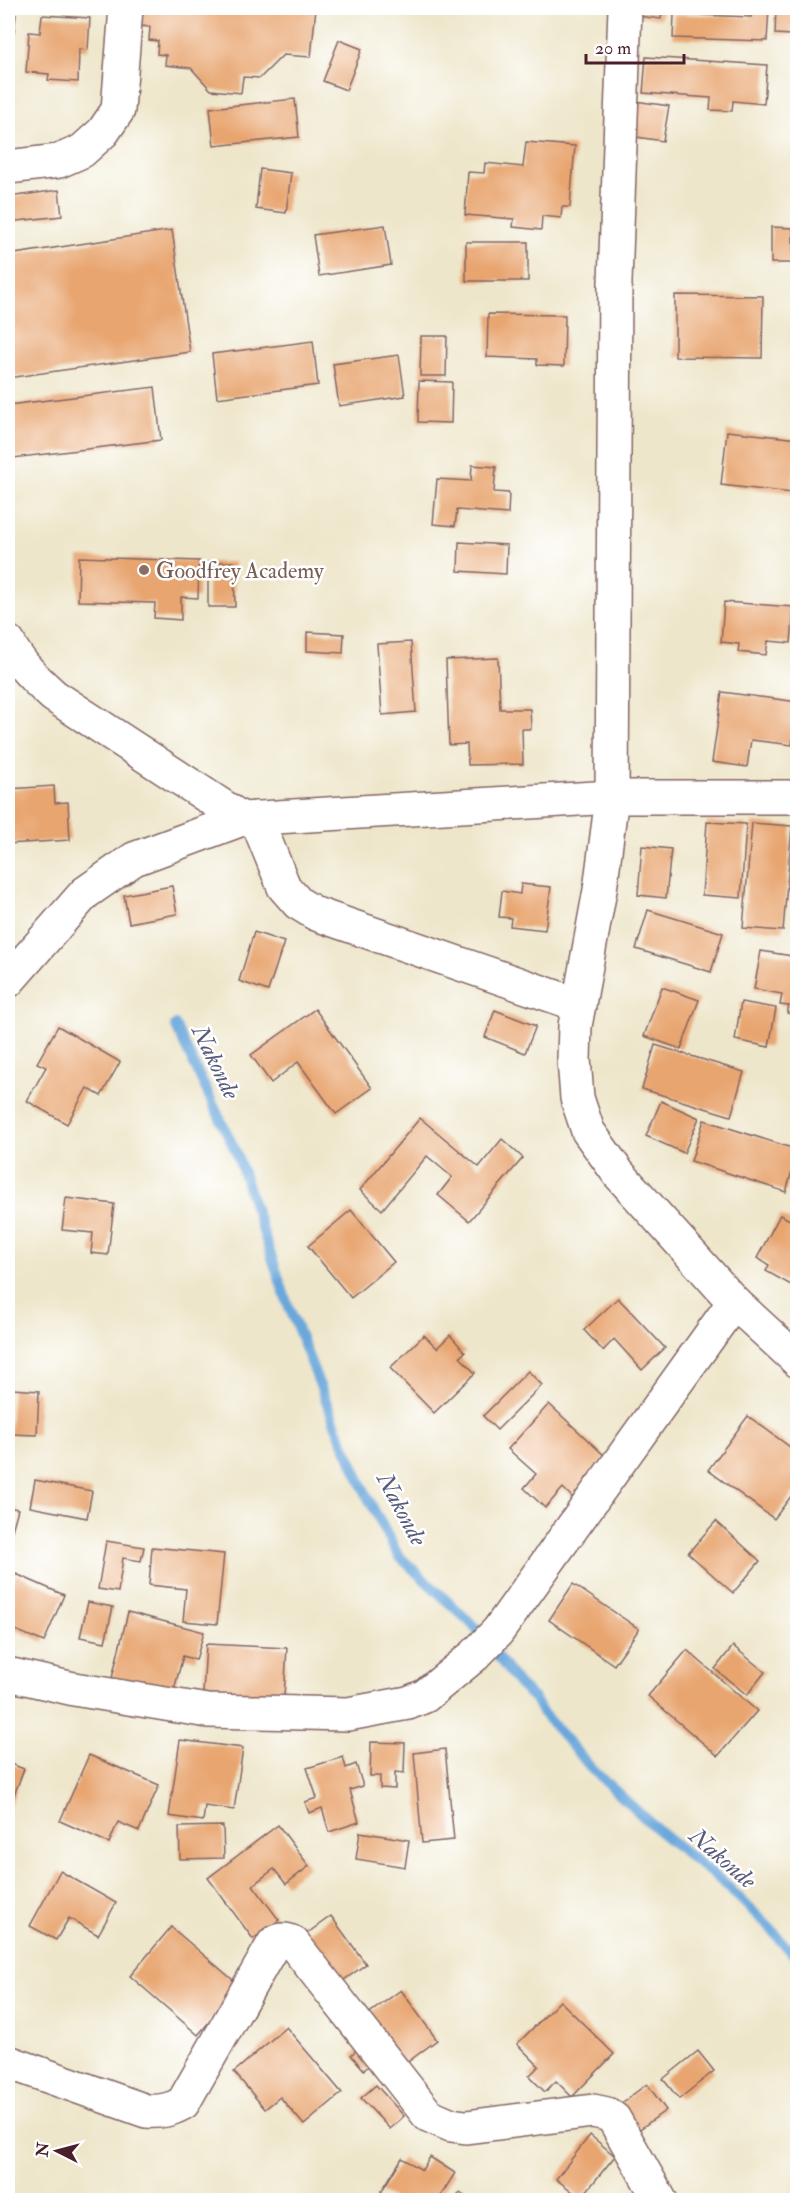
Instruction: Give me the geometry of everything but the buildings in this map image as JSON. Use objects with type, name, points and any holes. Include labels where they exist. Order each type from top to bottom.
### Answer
[{"type":"street","points":[[8,166],[59,161],[82,151],[103,132],[118,110],[126,8]]},
{"type":"street","points":[[625,8],[615,282],[612,797],[600,890],[575,1026],[574,1059],[577,1098],[588,1131],[618,1173],[734,1302],[798,1361]]},
{"type":"street","points":[[8,642],[15,656],[54,696],[249,819],[284,887],[298,903],[316,914],[579,1005]]},
{"type":"street","points":[[8,981],[85,893],[134,859],[249,819],[612,797],[798,797]]},
{"type":"street","points":[[8,1674],[74,1689],[208,1711],[348,1714],[408,1703],[425,1696],[475,1655],[498,1631],[734,1302]]},
{"type":"street","points":[[8,2062],[146,2111],[172,2109],[183,2103],[274,1943],[280,1939],[287,1940],[293,1943],[428,2115],[451,2125],[466,2127],[593,2110],[607,2114],[614,2119],[660,2200]]},
{"type":"waterway","name":"Nakonde","points":[[175,1025],[236,1152],[287,1302],[336,1426],[368,1498],[398,1555],[475,1627],[519,1685],[535,1699],[541,1711],[593,1770],[662,1834],[725,1884],[770,1928],[798,1960]]},
{"type":"place","name":"Goodfrey Academy","points":[[144,570]]}]
